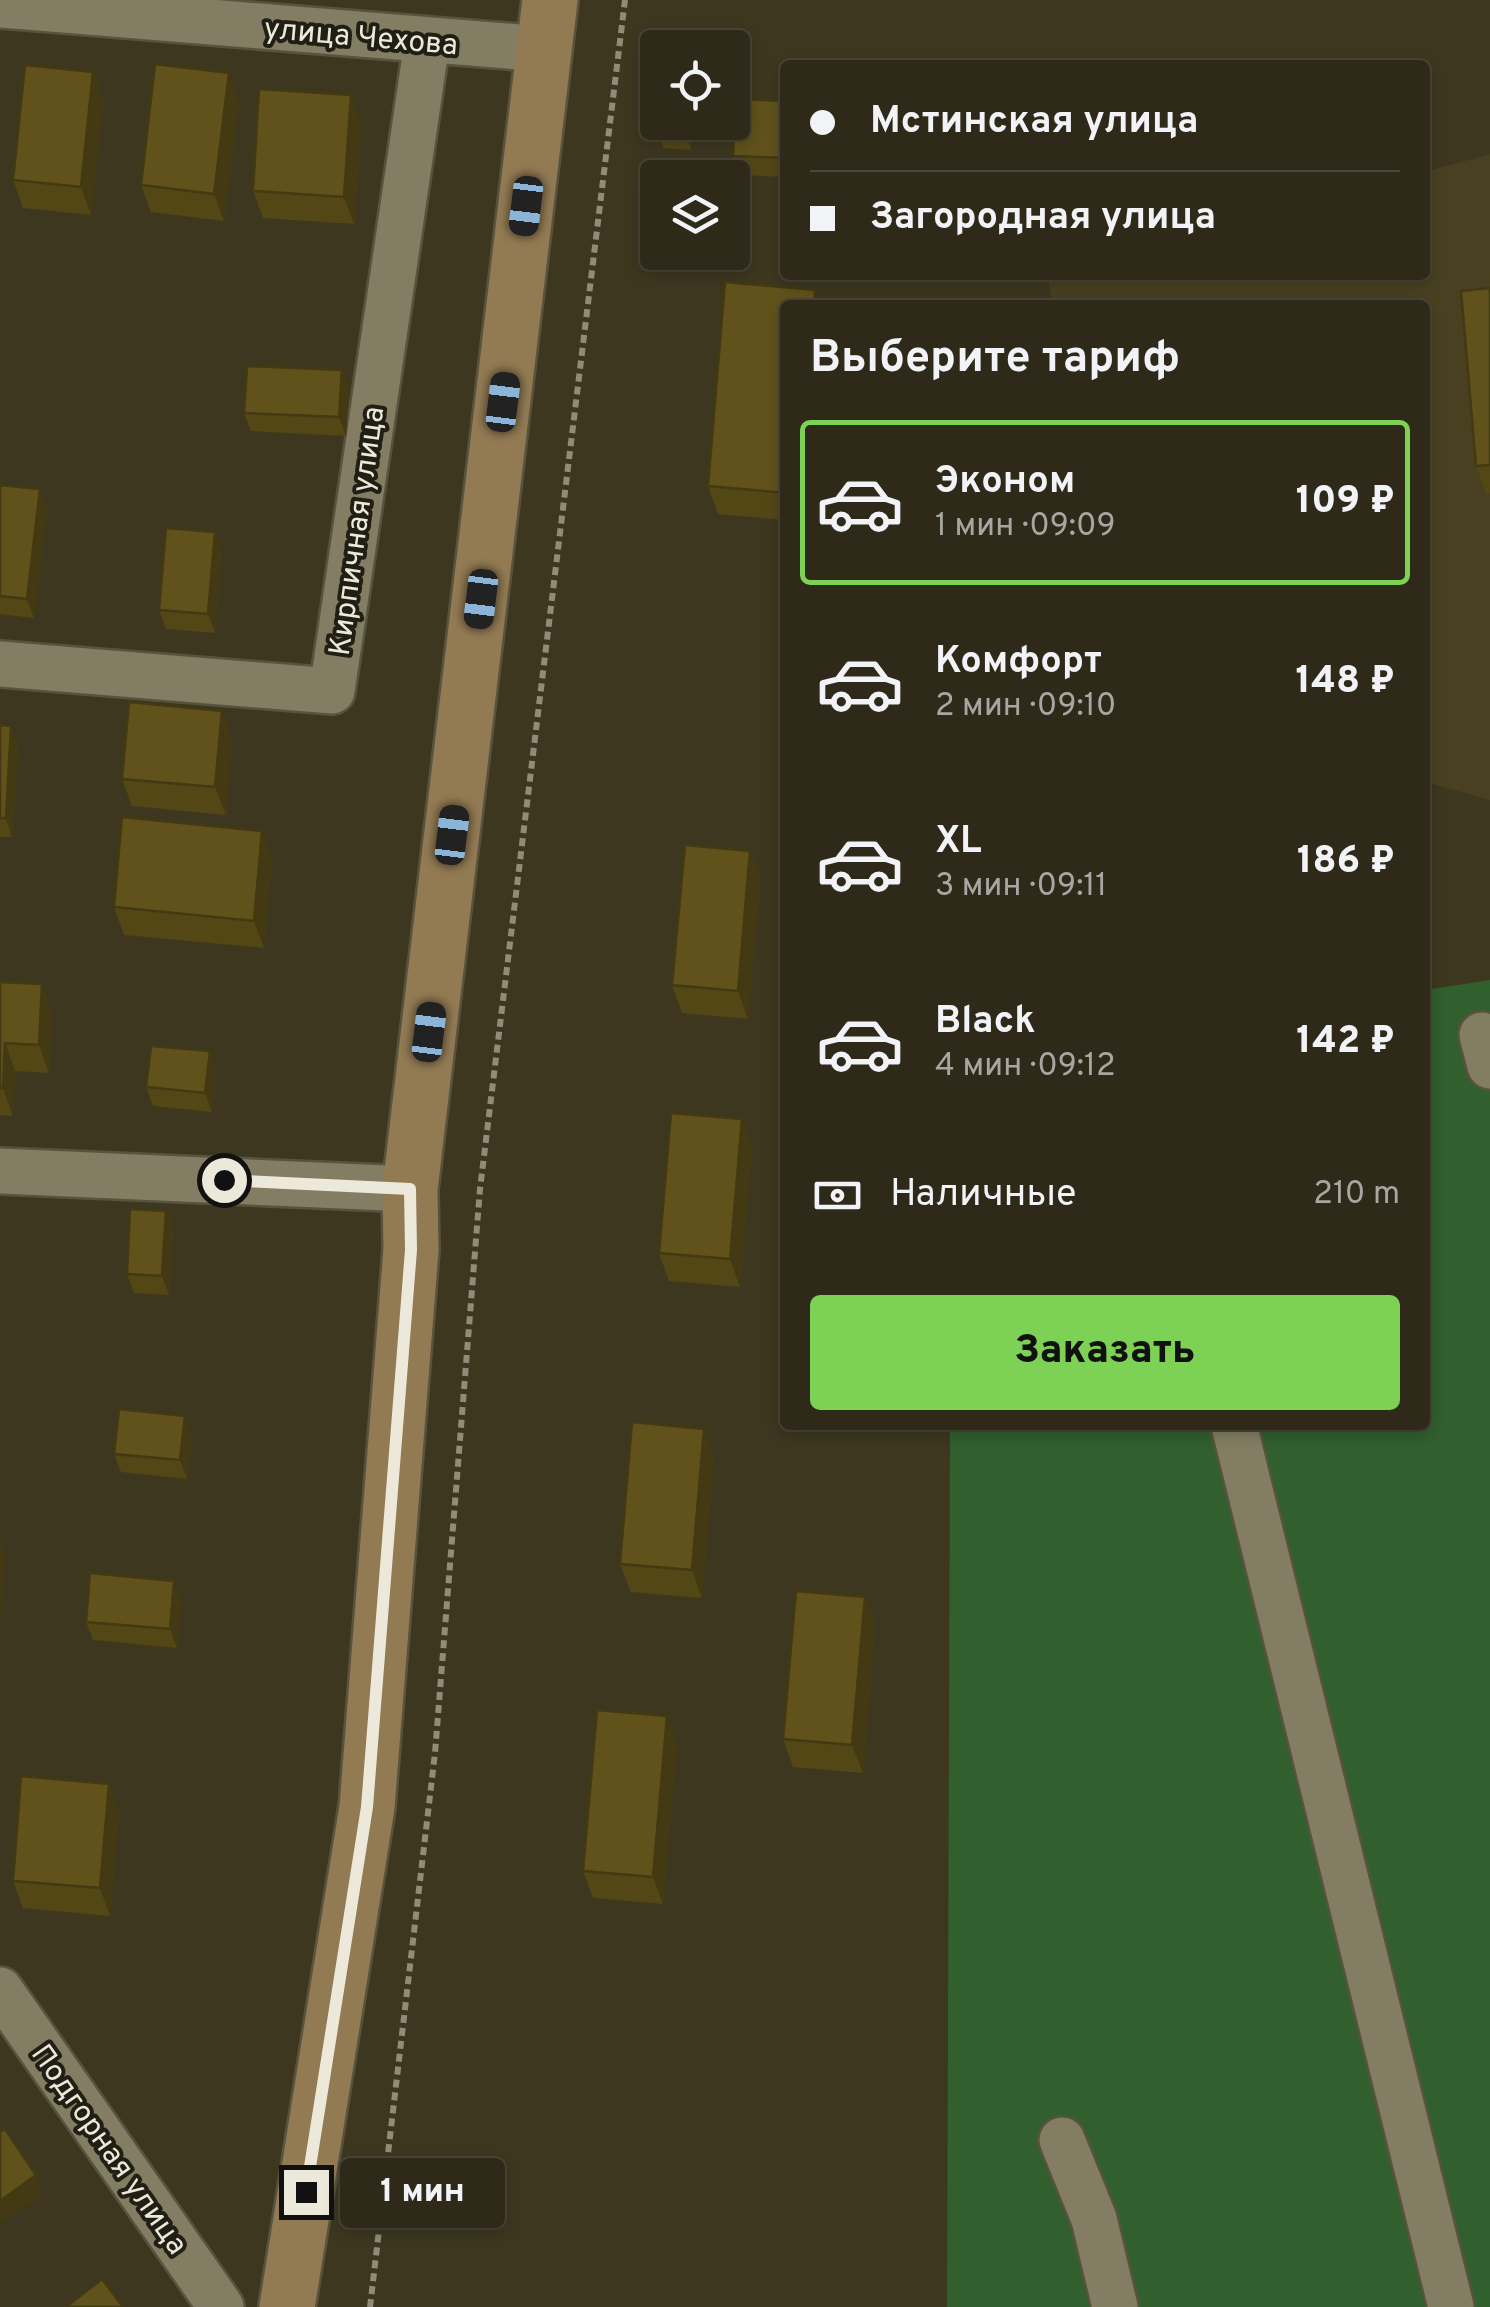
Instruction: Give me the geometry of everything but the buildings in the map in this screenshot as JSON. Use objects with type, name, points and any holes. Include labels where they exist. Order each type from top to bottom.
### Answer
[{"type":"main road","points":[[287,2307],[367,1807],[411,1250],[410,1189],[547,25]]},
{"type":"street","name":"улица Чехова","points":[[0,5],[427,42],[547,25]]},
{"type":"street","name":"Кирпичная улица","points":[[0,664],[332,691],[427,42]]},
{"type":"street","points":[[0,1171],[410,1189]]},
{"type":"street","points":[[1235,1430],[1451,2307]]},
{"type":"street","name":"Подгорная улица","points":[[0,1990],[221,2307]]},
{"type":"street","points":[[1062,2140],[1094,2220],[1115,2307]]},
{"type":"path","points":[[370,2307],[435,1753],[480,1189],[624,0]]},
{"type":"shaded area","points":[[1490,154],[1490,800],[1430,783],[1430,300],[1052,300],[1048,280],[1430,280],[1430,171]]},
{"type":"green space","points":[[1490,980],[1490,2307],[947,2307],[950,1430],[1430,1430],[1430,989]]},
{"type":"route","points":[[224,1180],[410,1189],[411,1250],[367,1807],[306,2192]]}]
